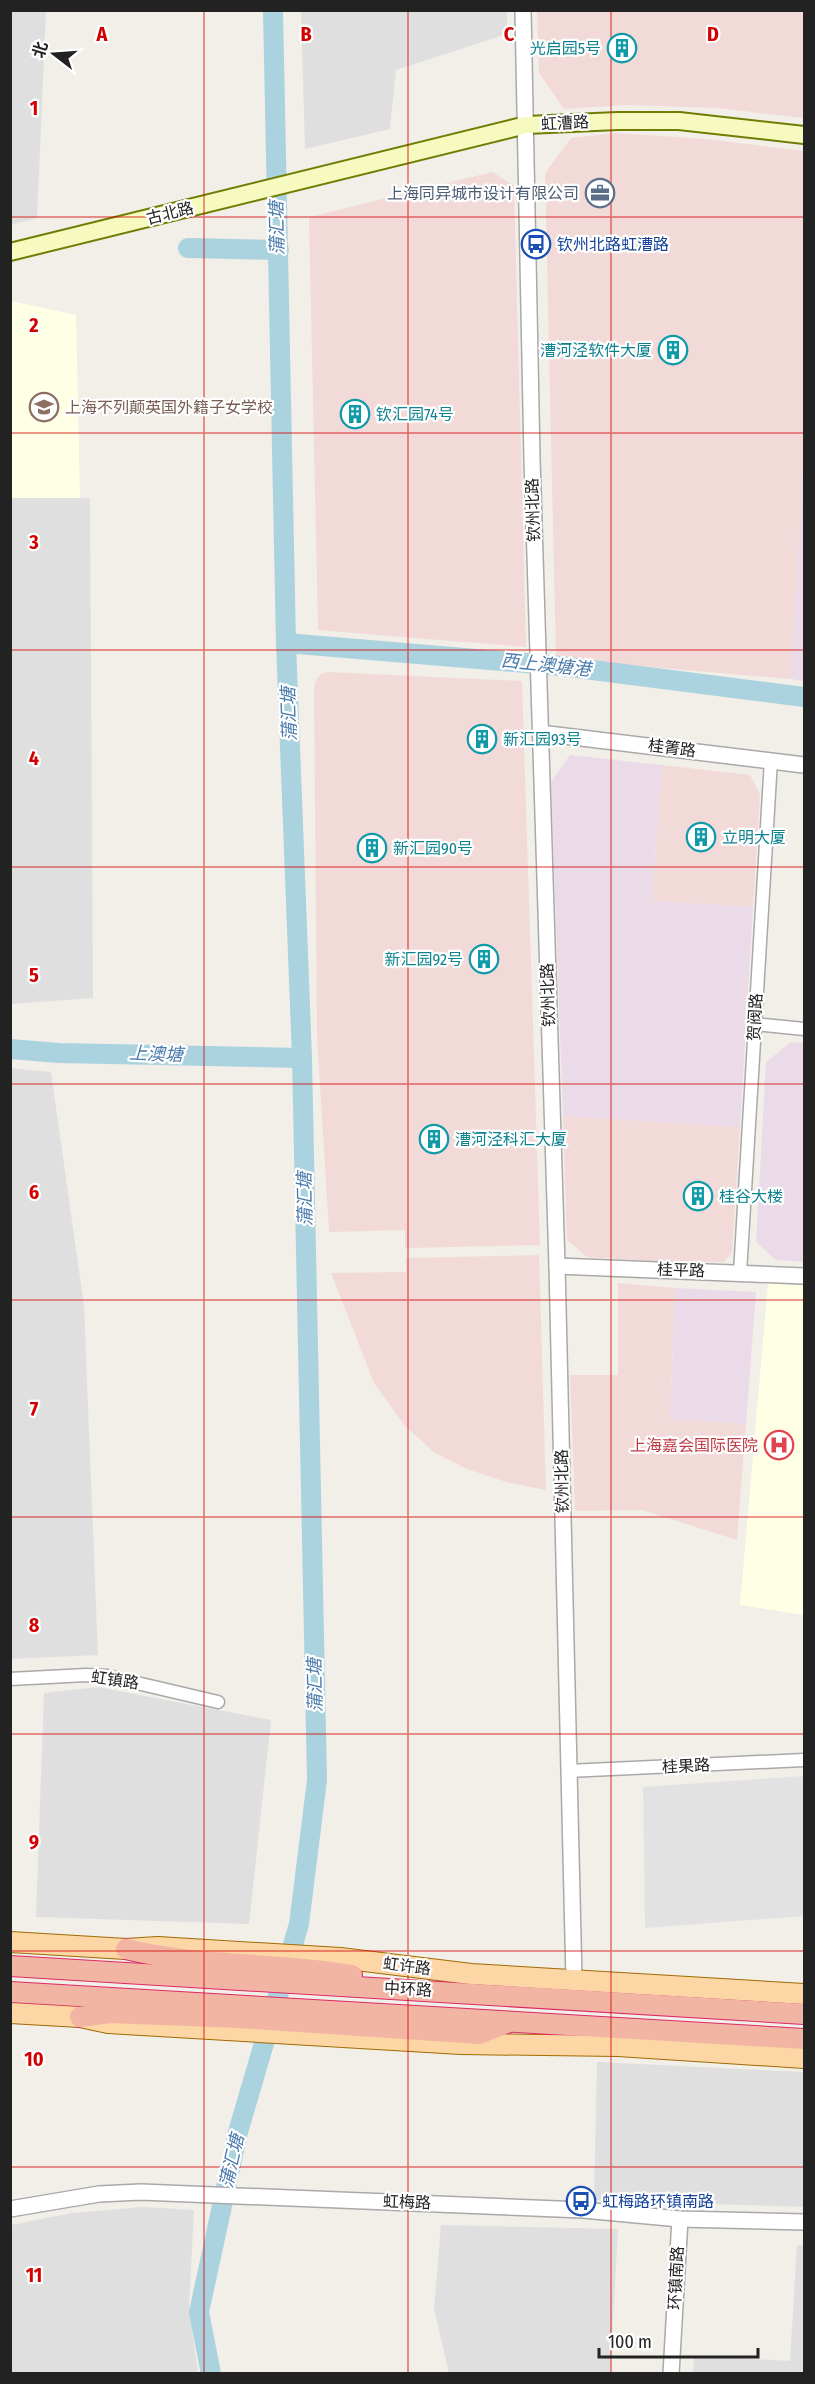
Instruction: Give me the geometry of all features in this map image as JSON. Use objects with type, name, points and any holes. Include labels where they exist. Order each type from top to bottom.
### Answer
[{"type":"highway","points":[[126,1949],[157,1956],[252,1965]]},
{"type":"highway","name":"中环路","points":[[10,1965],[252,1965],[319,1970],[445,1991],[804,2013]]},
{"type":"highway","name":"中环路","points":[[10,1992],[239,2018],[306,2022],[513,2021],[804,2039]]},
{"type":"highway","points":[[80,2017],[109,2013],[239,2018]]},
{"type":"main road","name":"虹漕路","points":[[330,173],[526,125],[679,121],[804,135]]},
{"type":"main road","name":"古北路","points":[[10,252],[330,173]]},
{"type":"main road","points":[[10,1942],[126,1949]]},
{"type":"main road","name":"虹许路","points":[[252,1965],[319,1970],[471,1974],[804,1994]]},
{"type":"main road","points":[[10,2013],[80,2017]]},
{"type":"main road","points":[[239,2018],[306,2022],[461,2044],[618,2046],[804,2058]]},
{"type":"street","name":"钦州北路","points":[[523,10],[538,680],[557,1266],[574,1980]]},
{"type":"street","name":"桂箐路","points":[[540,733],[804,765]]},
{"type":"street","name":"贺阀路","points":[[740,1273],[771,760]]},
{"type":"street","points":[[755,1024],[804,1029]]},
{"type":"street","name":"桂平路","points":[[557,1266],[804,1276]]},
{"type":"street","name":"虹镇路","points":[[10,1679],[107,1676],[218,1702]]},
{"type":"street","name":"桂果路","points":[[568,1771],[804,1760]]},
{"type":"street","name":"虹梅路","points":[[10,2209],[99,2194],[141,2192],[583,2210],[680,2219],[804,2222]]},
{"type":"street","name":"环镇南路","points":[[671,2373],[680,2219]]},
{"type":"shaded area","points":[[10,11],[46,11],[37,218],[11,225]]},
{"type":"shaded area","points":[[301,11],[507,11],[507,34],[396,70],[390,129],[305,149]]},
{"type":"shaded area","points":[[537,11],[804,11],[804,118],[717,108],[627,105],[564,109],[539,73]]},
{"type":"shaded area","points":[[615,133],[706,139],[804,151],[804,450],[791,679],[556,659],[545,173],[571,138]]},
{"type":"shaded area","points":[[492,172],[514,185],[526,647],[318,630],[309,217]]},
{"type":"shaded area","name":"上海不列颠英国外籍子女学校","points":[[11,301],[76,315],[80,498],[11,498]]},
{"type":"shaded area","points":[[804,450],[804,681],[791,679]]},
{"type":"shaded area","points":[[11,498],[90,498],[93,998],[11,1004]]},
{"type":"shaded area","points":[[328,672],[522,681],[540,1245],[405,1248],[405,1230],[329,1232],[317,1038],[314,689],[316,680],[321,674]]},
{"type":"shaded area","points":[[570,755],[662,765],[652,901],[753,907],[740,1127],[563,1116],[551,782]]},
{"type":"shaded area","points":[[662,765],[750,775],[760,794],[753,907],[652,902]]},
{"type":"shaded area","points":[[791,1042],[804,1043],[804,1262],[776,1260],[756,1242],[766,1062]]},
{"type":"shaded area","points":[[11,1068],[51,1072],[84,1306],[98,1655],[11,1659]]},
{"type":"shaded area","points":[[563,1116],[740,1127],[732,1252],[724,1262],[587,1257],[567,1240]]},
{"type":"shaded area","points":[[539,1255],[546,1490],[506,1482],[467,1469],[435,1453],[405,1426],[374,1383],[331,1273],[406,1272],[406,1258]]},
{"type":"shaded area","points":[[618,1283],[675,1288],[670,1419],[746,1424],[737,1540],[642,1510],[575,1511],[570,1375],[618,1375]]},
{"type":"shaded area","name":"上海嘉会国际医院","points":[[768,1283],[804,1286],[804,1615],[740,1605]]},
{"type":"shaded area","points":[[675,1288],[756,1292],[746,1424],[670,1419]]},
{"type":"shaded area","points":[[98,1687],[271,1720],[249,1924],[36,1917],[44,1693]]},
{"type":"shaded area","points":[[804,1776],[804,1916],[645,1928],[643,1787]]},
{"type":"shaded area","points":[[597,2062],[804,2072],[804,2207],[594,2200]]},
{"type":"shaded area","points":[[144,2207],[194,2210],[189,2306],[198,2373],[11,2373],[11,2225],[72,2213]]},
{"type":"shaded area","points":[[441,2225],[618,2229],[610,2373],[449,2373],[434,2309]]},
{"type":"shaded area","points":[[797,2245],[804,2245],[804,2373],[693,2373],[694,2356],[790,2361]]},
{"type":"waterway","name":"蒲汇塘","points":[[211,2374],[199,2312],[238,2132],[299,1924],[317,1780],[302,1058],[286,643],[273,10]]},
{"type":"waterway","points":[[188,248],[279,250]]},
{"type":"waterway","name":"西上澳塘港","points":[[286,643],[561,666],[804,697]]},
{"type":"waterway","name":"上澳塘","points":[[10,1049],[59,1053],[302,1058]]},
{"type":"place","name":"光启园5号","points":[[622,48]]},
{"type":"place","name":"上海同异城市设计有限公司","points":[[600,193]]},
{"type":"place","name":"钦州北路虹漕路","points":[[536,244]]},
{"type":"place","name":"漕河泾软件大厦","points":[[673,350]]},
{"type":"place","name":"上海不列颠英国外籍子女学校","points":[[44,407]]},
{"type":"place","name":"钦汇园74号","points":[[355,414]]},
{"type":"place","name":"新汇园93号","points":[[482,739]]},
{"type":"place","name":"立明大厦","points":[[701,837]]},
{"type":"place","name":"新汇园90号","points":[[372,848]]},
{"type":"place","name":"新汇园92号","points":[[484,959]]},
{"type":"place","name":"漕河泾科汇大厦","points":[[434,1139]]},
{"type":"place","name":"桂谷大楼","points":[[698,1196]]},
{"type":"place","name":"上海嘉会国际医院","points":[[779,1445]]},
{"type":"place","name":"虹梅路环镇南路","points":[[581,2201]]}]
